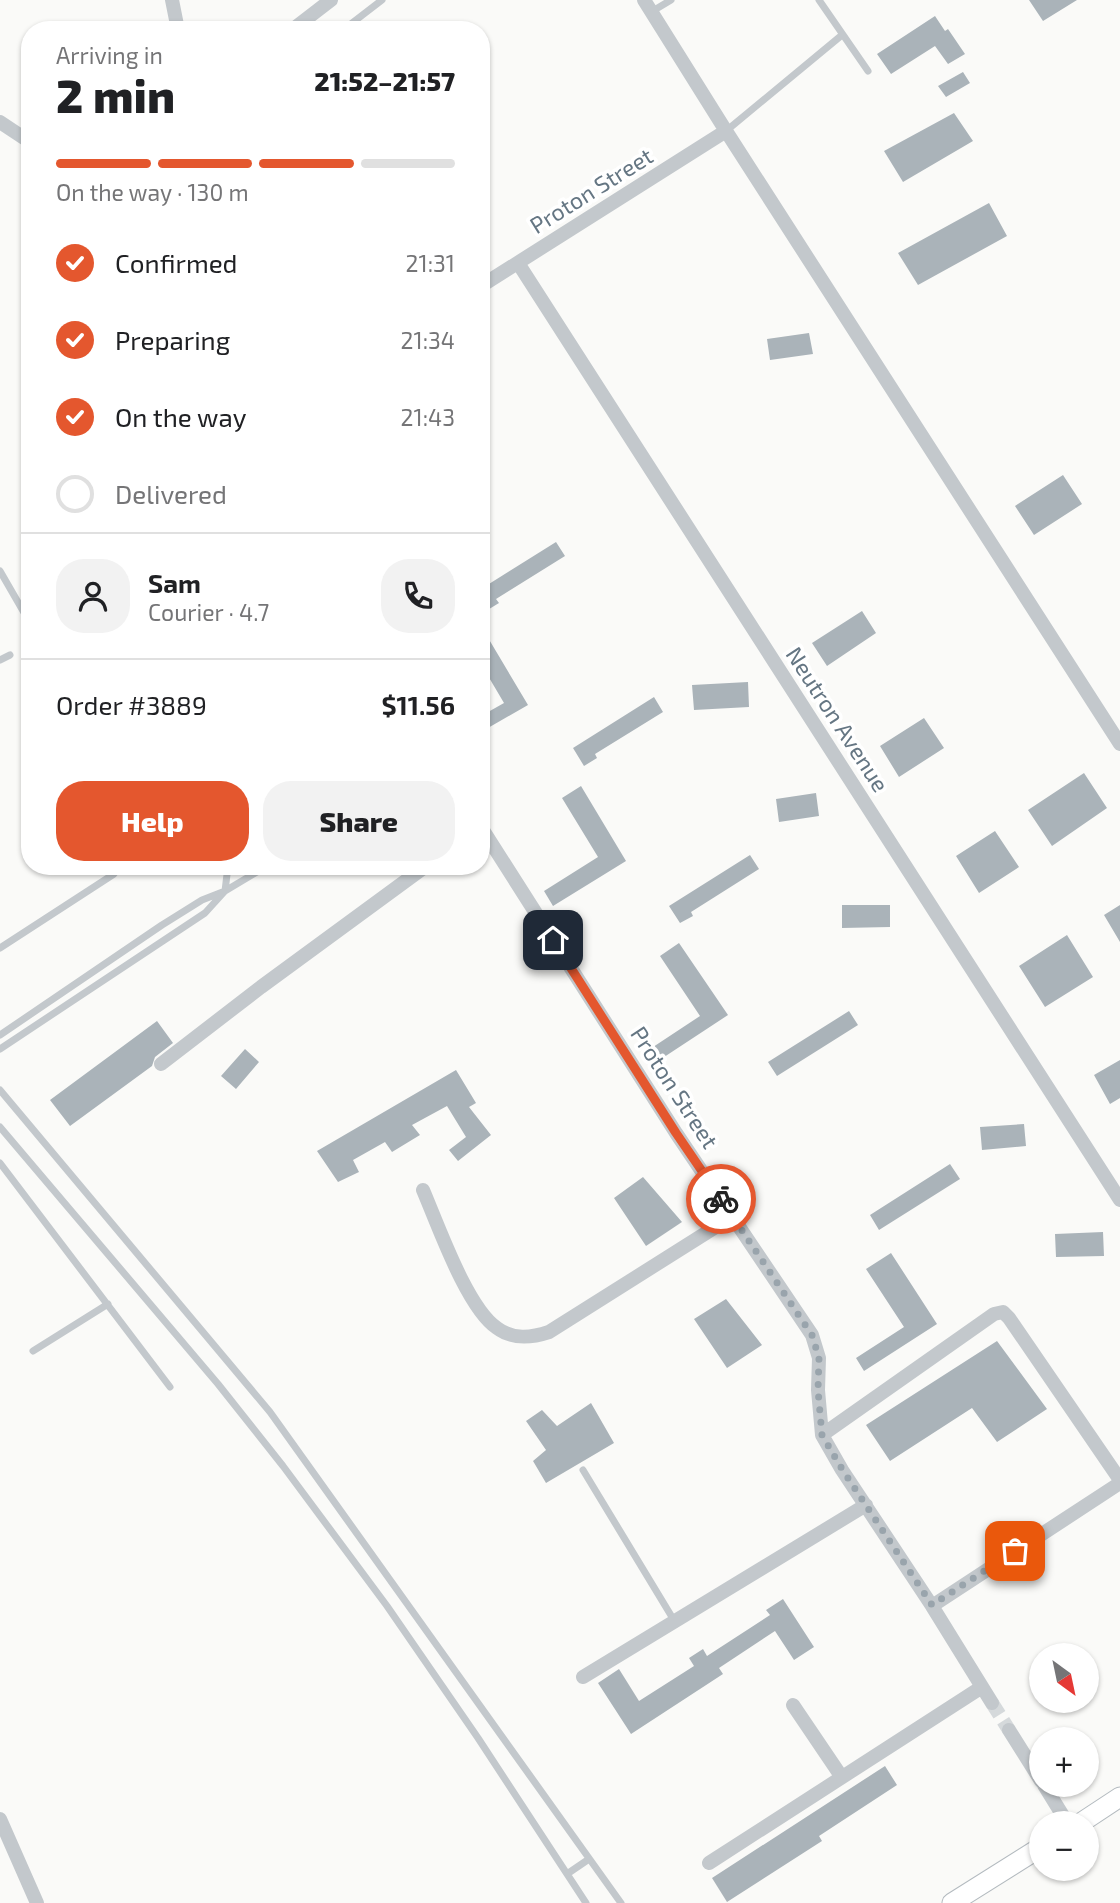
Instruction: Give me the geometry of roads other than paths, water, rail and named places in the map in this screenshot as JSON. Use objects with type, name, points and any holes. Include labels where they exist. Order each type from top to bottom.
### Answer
[{"type":"main road","points":[[1099,1811],[1120,1797]]},
{"type":"main road","points":[[952,1903],[1029,1855]]},
{"type":"street","points":[[172,0],[176,21]]},
{"type":"street","points":[[304,21],[331,0]]},
{"type":"street","points":[[648,6],[1120,744]]},
{"type":"street","points":[[0,122],[21,136]]},
{"type":"street","name":"Proton Street","points":[[490,280],[726,131]]},
{"type":"street","name":"Neutron Avenue","points":[[518,263],[1120,1200]]},
{"type":"street","name":"Proton Street","points":[[490,842],[676,1133],[812,1335],[819,1358],[818,1390],[822,1435],[992,1703]]},
{"type":"street","points":[[160,1064],[261,986],[414,875]]},
{"type":"street","points":[[423,1190],[465,1287],[481,1312],[497,1329],[522,1338],[549,1332],[733,1216]]},
{"type":"street","points":[[822,1435],[994,1314],[1003,1312],[1120,1482],[932,1605]]},
{"type":"street","points":[[583,1677],[866,1505]]},
{"type":"street","points":[[709,1863],[982,1687]]},
{"type":"street","points":[[793,1705],[841,1776]]},
{"type":"street","points":[[1009,1730],[1029,1762]]},
{"type":"street","points":[[0,1819],[37,1903]]},
{"type":"lane","points":[[355,21],[382,0]]},
{"type":"lane","points":[[648,6],[671,0]]},
{"type":"lane","points":[[818,0],[868,71]]},
{"type":"lane","points":[[726,131],[842,35]]},
{"type":"lane","points":[[0,571],[21,607]]},
{"type":"lane","points":[[0,660],[10,655]]},
{"type":"lane","points":[[0,948],[112,875]]},
{"type":"lane","points":[[0,1049],[205,913],[225,891],[227,875]]},
{"type":"lane","points":[[0,1035],[162,925],[202,900],[225,891],[252,875]]},
{"type":"lane","points":[[162,925],[169,936]]},
{"type":"lane","points":[[102,967],[109,977]]},
{"type":"lane","points":[[0,1090],[270,1412],[621,1903]]},
{"type":"lane","points":[[0,1126],[218,1384],[283,1466],[387,1606],[478,1738],[586,1903]]},
{"type":"lane","points":[[0,1163],[170,1387]]},
{"type":"lane","points":[[33,1351],[108,1304]]},
{"type":"lane","points":[[583,1470],[675,1622]]},
{"type":"lane","points":[[567,1874],[589,1859]]},
{"type":"tunnel","points":[[992,1703],[1009,1730]]}]
